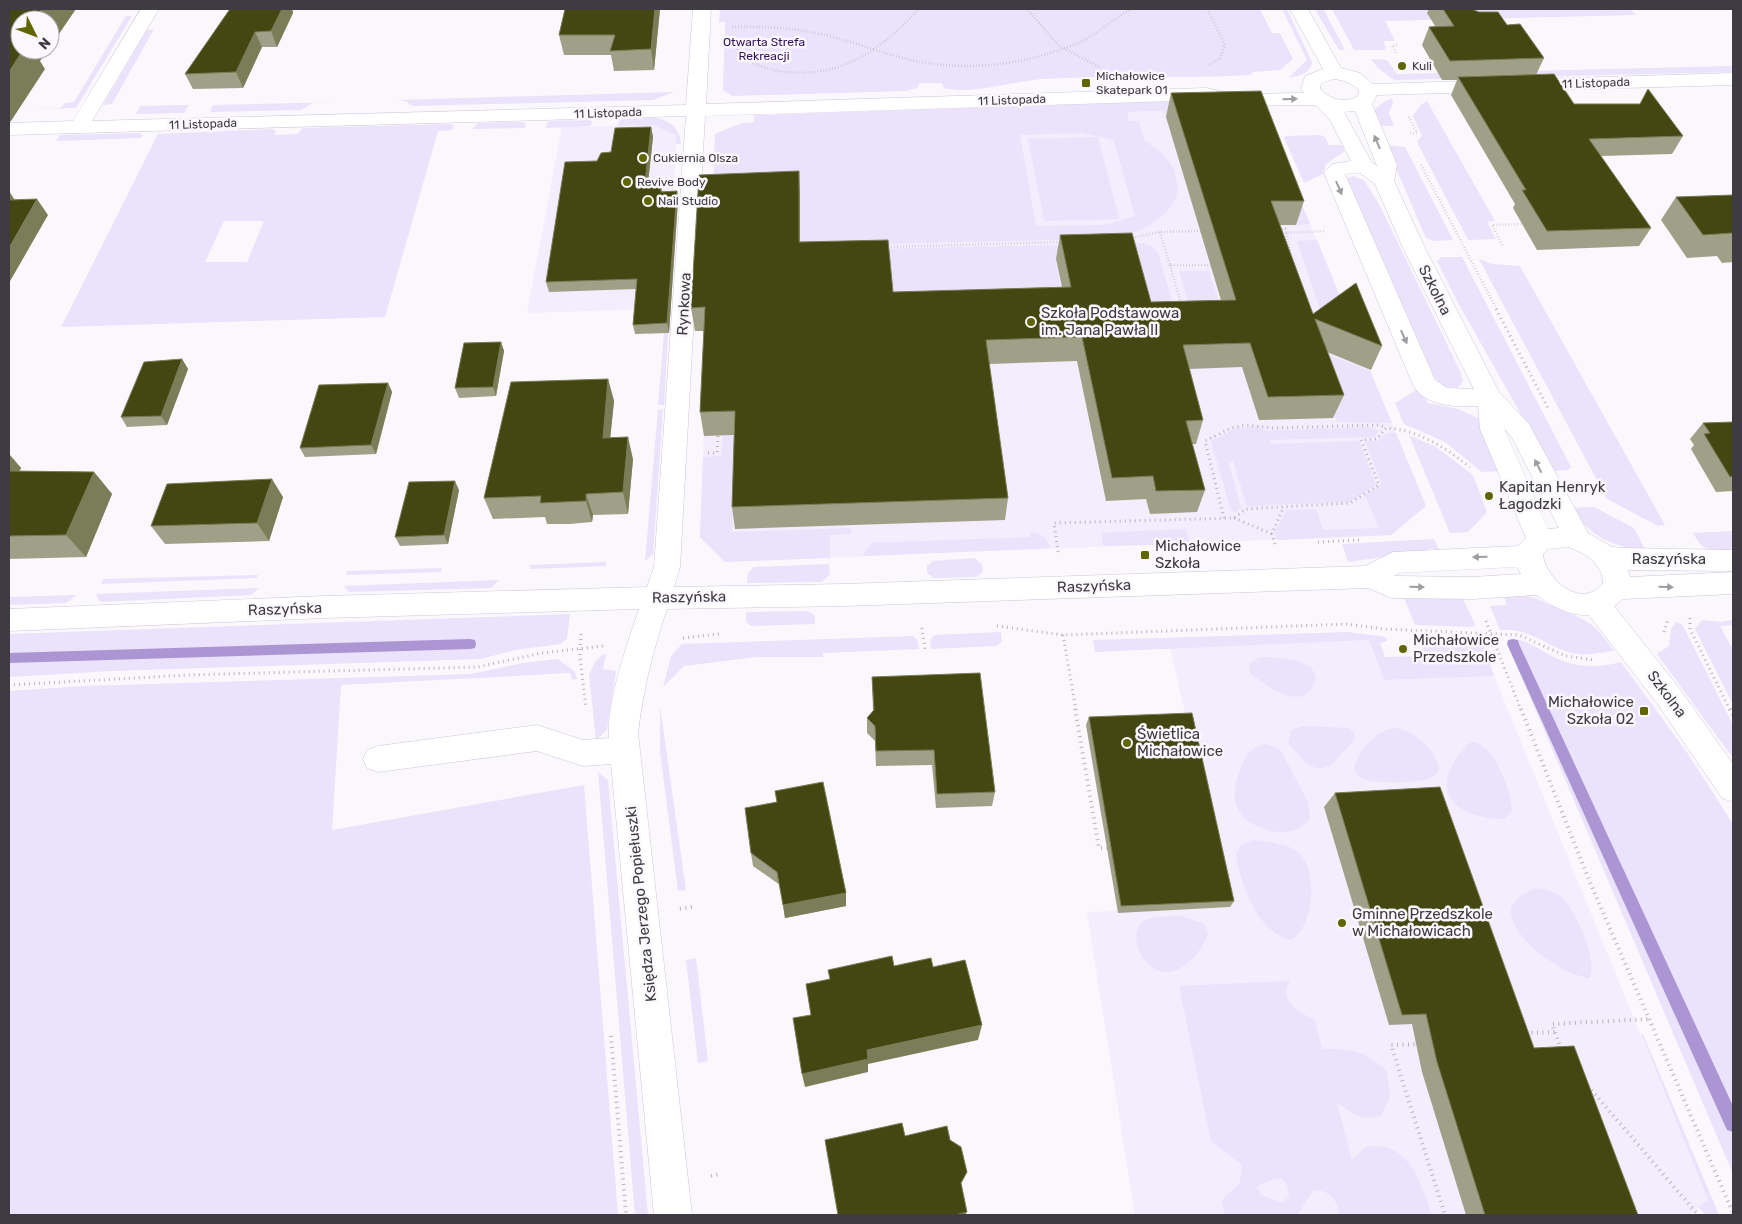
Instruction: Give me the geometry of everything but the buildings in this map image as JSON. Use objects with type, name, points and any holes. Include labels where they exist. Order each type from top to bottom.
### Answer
[{"type":"street","points":[[79,127],[150,9]]},
{"type":"street","name":"Rynkowa","points":[[657,598],[667,567],[702,9]]},
{"type":"street","points":[[1299,9],[1334,73],[1356,78],[1365,96]]},
{"type":"street","name":"11 Listopada","points":[[1206,94],[1232,85],[1312,80],[1321,75],[1334,73]]},
{"type":"street","name":"11 Listopada","points":[[9,129],[695,111],[1206,94],[1232,100],[1322,101],[1346,106],[1365,96],[1733,79]]},
{"type":"street","points":[[1312,80],[1310,90],[1339,118],[1364,167],[1384,181]]},
{"type":"street","name":"Szkolna","points":[[1365,96],[1387,166],[1384,181],[1415,250],[1490,398],[1520,430],[1579,540]]},
{"type":"street","points":[[1364,167],[1339,168],[1334,173],[1425,385],[1434,393],[1443,396],[1490,398]]},
{"type":"street","name":"Szkolna","points":[[1490,398],[1492,429],[1534,548]]},
{"type":"street","points":[[1558,536],[1579,540],[1606,556],[1616,572],[1606,596],[1584,604],[1560,598],[1540,584],[1530,569],[1534,548],[1558,536]]},
{"type":"street","name":"Raszyńska","points":[[1370,577],[1393,563],[1534,548]]},
{"type":"street","name":"Raszyńska","points":[[1606,556],[1626,559],[1733,560]]},
{"type":"street","name":"Raszyńska","points":[[9,620],[325,607],[844,595],[1370,577],[1392,587],[1472,588],[1540,584]]},
{"type":"street","name":"Raszyńska","points":[[1606,596],[1733,583]]},
{"type":"street","name":"Szkolna","points":[[1606,596],[1669,696],[1733,788]]},
{"type":"street","name":"Księdza Jerzego Popiełuszki","points":[[657,598],[631,680],[624,724],[625,750],[673,1215]]},
{"type":"street","points":[[378,759],[537,738],[583,753],[625,750]]},
{"type":"path","points":[[733,37],[735,46],[742,55],[766,69],[798,74],[833,71],[848,66],[875,50],[906,24],[919,9]]},
{"type":"path","points":[[1027,9],[1058,45],[1102,68]]},
{"type":"path","points":[[725,26],[768,27],[818,33],[932,64],[955,65],[1014,61],[1065,49],[1076,45],[1131,9]]},
{"type":"path","points":[[1204,66],[1220,58],[1224,45],[1207,9]]},
{"type":"path","points":[[732,26],[733,31]]},
{"type":"path","points":[[1396,54],[1392,46],[1397,46]]},
{"type":"path","points":[[1420,163],[1550,413]]},
{"type":"path","points":[[1502,245],[1492,225],[1522,224]]},
{"type":"path","points":[[1276,230],[1285,230],[1293,263]]},
{"type":"path","points":[[1128,239],[1160,232],[1208,231]]},
{"type":"path","points":[[1160,232],[1182,307]]},
{"type":"path","points":[[1286,233],[1314,232]]},
{"type":"path","points":[[1497,235],[1502,235]]},
{"type":"path","points":[[880,247],[1068,242]]},
{"type":"path","points":[[1170,265],[1218,264]]},
{"type":"path","points":[[1224,518],[1205,441],[1234,425],[1258,425],[1274,428],[1380,426],[1405,430],[1439,444],[1472,469]]},
{"type":"path","points":[[1234,518],[1246,509],[1350,503],[1379,485],[1362,440],[1377,439],[1386,428]]},
{"type":"path","points":[[717,449],[718,435]]},
{"type":"path","points":[[1275,544],[1272,534],[1283,508]]},
{"type":"path","points":[[1058,552],[1054,523],[1234,518],[1272,534]]},
{"type":"path","points":[[1689,614],[1692,622],[1690,629],[1733,715]]},
{"type":"path","points":[[1663,636],[1667,621],[1672,616]]},
{"type":"path","points":[[1485,620],[1589,880],[1733,1213]]},
{"type":"path","points":[[988,626],[1064,635],[1347,624],[1383,629],[1492,636],[1520,635],[1566,656],[1598,660]]},
{"type":"path","points":[[912,628],[931,628]]},
{"type":"path","points":[[922,628],[925,649]]},
{"type":"path","points":[[675,640],[721,634]]},
{"type":"path","points":[[1064,635],[1099,848],[1107,848]]},
{"type":"path","points":[[9,685],[188,674],[477,667],[542,653],[610,646]]},
{"type":"path","points":[[1085,763],[1093,763]]},
{"type":"path","points":[[672,910],[696,906]]},
{"type":"path","points":[[1565,1058],[1552,1024],[1650,1019]]},
{"type":"path","points":[[1518,1033],[1555,1032]]},
{"type":"path","points":[[1426,1044],[1391,1045],[1445,1215]]},
{"type":"path","points":[[1585,1083],[1698,1215]]},
{"type":"shaded area","name":"Szkoła Podstawowa im. Jana Pawła II","points":[[1240,109],[1268,122],[1426,506],[1391,535],[725,562],[700,537],[715,134],[742,123]]},
{"type":"shaded area","points":[[653,125],[677,135],[672,209],[655,309],[527,313],[562,127]]},
{"type":"shaded area","name":"Gminne Przedszkole w Michałowicach","points":[[1369,640],[1384,680],[1494,676],[1708,1200],[1689,1215],[1135,1215],[1087,912],[1118,911],[1119,913],[1230,907],[1170,648]]},
{"type":"green space","name":"Otwarta Strefa Rekreacji","points":[[720,9],[1260,9],[1272,33],[1280,33],[1293,59],[1280,70],[1253,72],[1250,75],[1043,79],[967,90],[944,88],[942,83],[920,83],[917,88],[906,91],[732,96],[723,90],[725,22],[719,22]]},
{"type":"green space","points":[[1282,9],[1287,9],[1312,62],[1306,72],[1288,78],[1307,60]]},
{"type":"green space","points":[[1318,9],[1324,10],[1345,50],[1339,50],[1316,11]]},
{"type":"green space","points":[[1332,9],[1630,9],[1636,15],[1385,21],[1395,41],[1383,41],[1386,48],[1384,50],[1354,50]]},
{"type":"green space","points":[[126,16],[132,16],[76,108],[9,110],[61,108],[65,103],[74,102]]},
{"type":"green space","points":[[154,29],[112,104],[103,105],[147,30]]},
{"type":"green space","points":[[1371,59],[1387,60],[1397,74],[1733,66],[1733,72],[1394,80],[1378,68]]},
{"type":"green space","points":[[674,92],[653,100],[413,106],[405,101],[395,100]]},
{"type":"green space","points":[[1392,98],[1393,102],[1389,113],[1394,126],[1376,126],[1375,109]]},
{"type":"green space","points":[[1168,101],[1264,112],[1310,224],[1296,225],[1253,115],[1166,117],[1164,111],[1127,112],[1129,121],[1139,121],[1144,140],[1164,155],[1174,169],[1178,189],[1176,198],[1169,209],[1160,218],[1141,230],[1123,236],[1094,239],[791,246],[713,198],[715,134],[742,123],[754,122],[754,115]],"holes":[[[1082,133],[1114,140],[1135,216],[1105,225],[1036,226],[1020,135]]]},
{"type":"green space","points":[[1427,101],[1495,221],[1487,222],[1496,239],[1468,240],[1419,146],[1417,141],[1422,136],[1413,116],[1421,105]]},
{"type":"green space","points":[[340,102],[313,103],[301,110],[210,112],[213,105]]},
{"type":"green space","points":[[189,105],[184,113],[136,114],[140,106]]},
{"type":"green space","points":[[657,118],[674,126],[679,134],[681,144],[676,144],[676,135],[653,125],[618,126],[619,121],[623,119]]},
{"type":"green space","points":[[550,121],[592,121],[591,126],[546,128],[547,123]]},
{"type":"green space","points":[[523,122],[526,124],[525,128],[473,129],[478,123]]},
{"type":"green space","points":[[451,124],[454,126],[452,130],[438,131],[385,317],[61,327],[158,134],[273,129],[276,131],[274,135],[297,134],[303,128]],"holes":[[[224,221],[264,221],[247,262],[205,262]]]},
{"type":"green space","points":[[140,133],[143,135],[141,138],[56,141],[60,135]]},
{"type":"green space","points":[[1320,135],[1325,137],[1329,145],[1343,145],[1344,152],[1326,164],[1323,174],[1304,183],[1284,138],[1286,136]]},
{"type":"green space","points":[[1098,137],[1119,219],[1044,221],[1028,139]]},
{"type":"green space","points":[[1386,145],[1405,147],[1453,240],[1434,241],[1426,238]]},
{"type":"green space","points":[[1353,176],[1364,180],[1379,204],[1460,371],[1463,381],[1458,388],[1445,387],[1435,378],[1345,180]]},
{"type":"green space","points":[[1317,240],[1344,306],[1324,320],[1297,241]]},
{"type":"green space","points":[[1144,243],[1153,247],[1158,253],[1179,325],[1147,333],[1129,256],[1055,258],[1065,312],[895,314],[877,249]]},
{"type":"green space","points":[[1441,257],[1462,257],[1571,467],[1568,470],[1553,471],[1457,301],[1437,261]]},
{"type":"green space","points":[[1479,259],[1493,264],[1520,266],[1665,525],[1658,526],[1607,499]]},
{"type":"green space","points":[[1179,271],[1209,271],[1228,330],[1195,324]]},
{"type":"green space","points":[[664,333],[668,333],[664,405],[658,405]]},
{"type":"green space","points":[[1311,350],[1317,350],[1370,371],[1392,423],[1337,422]]},
{"type":"green space","points":[[1418,389],[1428,403],[1458,409],[1480,419],[1500,471],[1482,472],[1445,442],[1404,424],[1395,403]]},
{"type":"green space","points":[[663,409],[653,554],[645,561],[658,410]]},
{"type":"green space","points":[[1258,426],[1266,431],[1370,427],[1379,431],[1375,437],[1269,440],[1271,444],[1359,441],[1376,485],[1349,502],[1247,506],[1233,461],[1228,461],[1241,508],[1234,513],[1230,507],[1211,441],[1236,428]]},
{"type":"green space","points":[[1388,433],[1396,433],[1426,506],[1391,535],[1277,540],[1275,532],[1287,510],[1316,509],[1323,530],[1379,528],[1365,495],[1382,484],[1365,441],[1378,441]]},
{"type":"green space","points":[[777,434],[735,457],[732,532],[850,528],[851,534],[830,535],[830,558],[725,562],[700,537],[703,457],[721,456],[723,436]]},
{"type":"green space","points":[[1409,435],[1436,447],[1473,475],[1487,512],[1468,532],[1450,533]]},
{"type":"green space","points":[[1594,507],[1634,528],[1646,551],[1603,539],[1587,527],[1572,508]]},
{"type":"green space","points":[[1186,529],[1190,544],[1103,546],[1101,533]]},
{"type":"green space","points":[[1733,531],[1733,552],[1713,552],[1701,545],[1693,533]]},
{"type":"green space","points":[[1030,532],[1043,537],[1051,548],[862,556],[871,543],[1030,537]]},
{"type":"green space","points":[[1434,539],[1439,550],[1430,548],[1426,551],[1348,562],[1342,544]]},
{"type":"green space","points":[[974,558],[982,564],[983,571],[977,577],[934,578],[927,573],[927,566],[933,561]]},
{"type":"green space","points":[[606,562],[606,566],[530,569],[530,565]]},
{"type":"green space","points":[[829,564],[830,574],[822,582],[747,583],[748,573],[754,567]]},
{"type":"green space","points":[[442,568],[441,572],[346,575],[347,571]]},
{"type":"green space","points":[[258,575],[257,578],[101,584],[103,579]]},
{"type":"green space","points":[[499,580],[491,588],[349,592],[344,586]]},
{"type":"green space","points":[[259,588],[251,595],[100,602],[96,594]]},
{"type":"green space","points":[[1503,594],[1530,597],[1582,619],[1595,627],[1614,651],[1592,654],[1567,652],[1523,632],[1500,630],[1490,606],[1507,605]]},
{"type":"green space","points":[[77,595],[66,603],[9,605],[9,597]]},
{"type":"green space","points":[[1462,596],[1475,625],[1471,627],[1415,625],[1404,598]]},
{"type":"green space","points":[[808,611],[815,616],[815,624],[751,626],[746,622],[746,612]]},
{"type":"green space","points":[[570,614],[567,639],[560,644],[515,650],[481,659],[112,671],[9,677],[9,634]]},
{"type":"green space","points":[[1702,620],[1720,622],[1733,620],[1733,625],[1720,626],[1733,650],[1733,705],[1695,629]]},
{"type":"green space","points":[[1676,622],[1682,624],[1733,725],[1733,758],[1657,654],[1669,646],[1671,629]]},
{"type":"green space","points":[[1001,632],[1002,642],[996,646],[931,649],[930,640],[935,635]]},
{"type":"green space","points":[[1348,632],[1386,637],[1387,641],[1380,643],[1385,657],[1425,656],[1420,639],[1476,641],[1484,646],[1494,676],[1384,680],[1369,640],[1095,652],[1093,640]]},
{"type":"green space","points":[[913,636],[918,641],[919,649],[823,653],[823,657],[757,657],[684,666],[663,687],[671,656],[682,644]]},
{"type":"green space","points":[[1520,640],[1560,660],[1577,665],[1595,666],[1621,662],[1688,754],[1733,824],[1733,1174],[1507,643]]},
{"type":"green space","points":[[603,654],[606,655],[603,669],[616,671],[607,730],[596,740],[589,675],[595,662]]},
{"type":"green space","points":[[1268,657],[1295,660],[1311,667],[1316,677],[1311,689],[1305,695],[1296,697],[1287,695],[1277,691],[1250,673],[1249,665],[1258,658]]},
{"type":"green space","points":[[558,659],[575,672],[577,679],[572,680],[570,673],[341,685],[332,830],[584,785],[618,1215],[9,1215],[9,691],[85,686],[471,674],[523,663]]},
{"type":"green space","points":[[660,706],[686,890],[678,891],[660,752]]},
{"type":"green space","points":[[1303,726],[1348,728],[1354,733],[1356,738],[1330,766],[1318,769],[1307,764],[1288,743],[1291,730]]},
{"type":"green space","points":[[1396,728],[1417,737],[1430,749],[1439,770],[1434,776],[1405,782],[1386,782],[1370,781],[1358,775],[1354,768],[1360,754],[1382,732]]},
{"type":"green space","points":[[1471,742],[1479,744],[1487,750],[1500,769],[1505,781],[1512,811],[1504,819],[1470,813],[1453,801],[1448,793],[1447,782],[1450,770],[1459,755]]},
{"type":"green space","points":[[1265,744],[1277,748],[1282,753],[1308,802],[1310,819],[1296,830],[1280,832],[1257,826],[1242,815],[1235,800],[1236,781],[1246,757],[1252,750]]},
{"type":"green space","points":[[598,772],[608,780],[648,1215],[635,1215]]},
{"type":"green space","points":[[1253,840],[1291,848],[1301,855],[1306,864],[1310,875],[1311,900],[1304,924],[1298,934],[1291,940],[1269,928],[1253,906],[1247,893],[1236,854],[1242,844]]},
{"type":"green space","points":[[1534,888],[1557,894],[1574,914],[1589,950],[1592,971],[1589,978],[1565,970],[1551,962],[1538,952],[1518,930],[1512,918],[1511,907],[1519,897]]},
{"type":"green space","points":[[1181,916],[1204,924],[1208,934],[1199,951],[1185,965],[1172,971],[1161,971],[1151,966],[1143,958],[1136,936],[1139,927],[1150,918]]},
{"type":"green space","points":[[696,958],[708,1061],[698,1063],[686,960]]},
{"type":"green space","points":[[1290,981],[1286,994],[1288,1000],[1297,1009],[1315,1020],[1322,1049],[1342,1049],[1357,1052],[1379,1064],[1387,1071],[1390,1098],[1381,1115],[1367,1118],[1358,1116],[1337,1103],[1352,1160],[1366,1147],[1381,1146],[1393,1150],[1411,1166],[1418,1178],[1432,1215],[1339,1215],[1337,1205],[1332,1197],[1323,1192],[1313,1191],[1297,1215],[1225,1215],[1222,1200],[1240,1183],[1242,1165],[1211,1141],[1179,986]],"holes":[[[1276,1178],[1287,1184],[1289,1197],[1282,1203],[1261,1195],[1257,1188],[1259,1185]]]},
{"type":"green space","points":[[1641,1034],[1643,1034],[1719,1215],[1706,1215],[1698,1207],[1708,1200]]},
{"type":"waterway","points":[[9,658],[470,644]]},
{"type":"waterway","points":[[1513,644],[1733,1124]]},
{"type":"place","name":"Kuli","points":[[1402,66]]},
{"type":"place","name":"Michałowice Skatepark 01","points":[[1086,83]]},
{"type":"place","name":"Cukiernia Olsza","points":[[643,158]]},
{"type":"place","name":"Revive Body","points":[[627,182]]},
{"type":"place","name":"Nail Studio","points":[[648,201]]},
{"type":"place","name":"Szkoła Podstawowa im. Jana Pawła II","points":[[1031,322]]},
{"type":"place","name":"Kapitan Henryk Łagodzki","points":[[1489,496]]},
{"type":"place","name":"Michałowice Szkoła","points":[[1145,555]]},
{"type":"place","name":"Michałowice Przedszkole","points":[[1403,649]]},
{"type":"place","name":"Michałowice Szkoła 02","points":[[1644,711]]},
{"type":"place","name":"Świetlica Michałowice","points":[[1127,743]]},
{"type":"place","name":"Gminne Przedszkole w Michałowicach","points":[[1342,923]]}]
